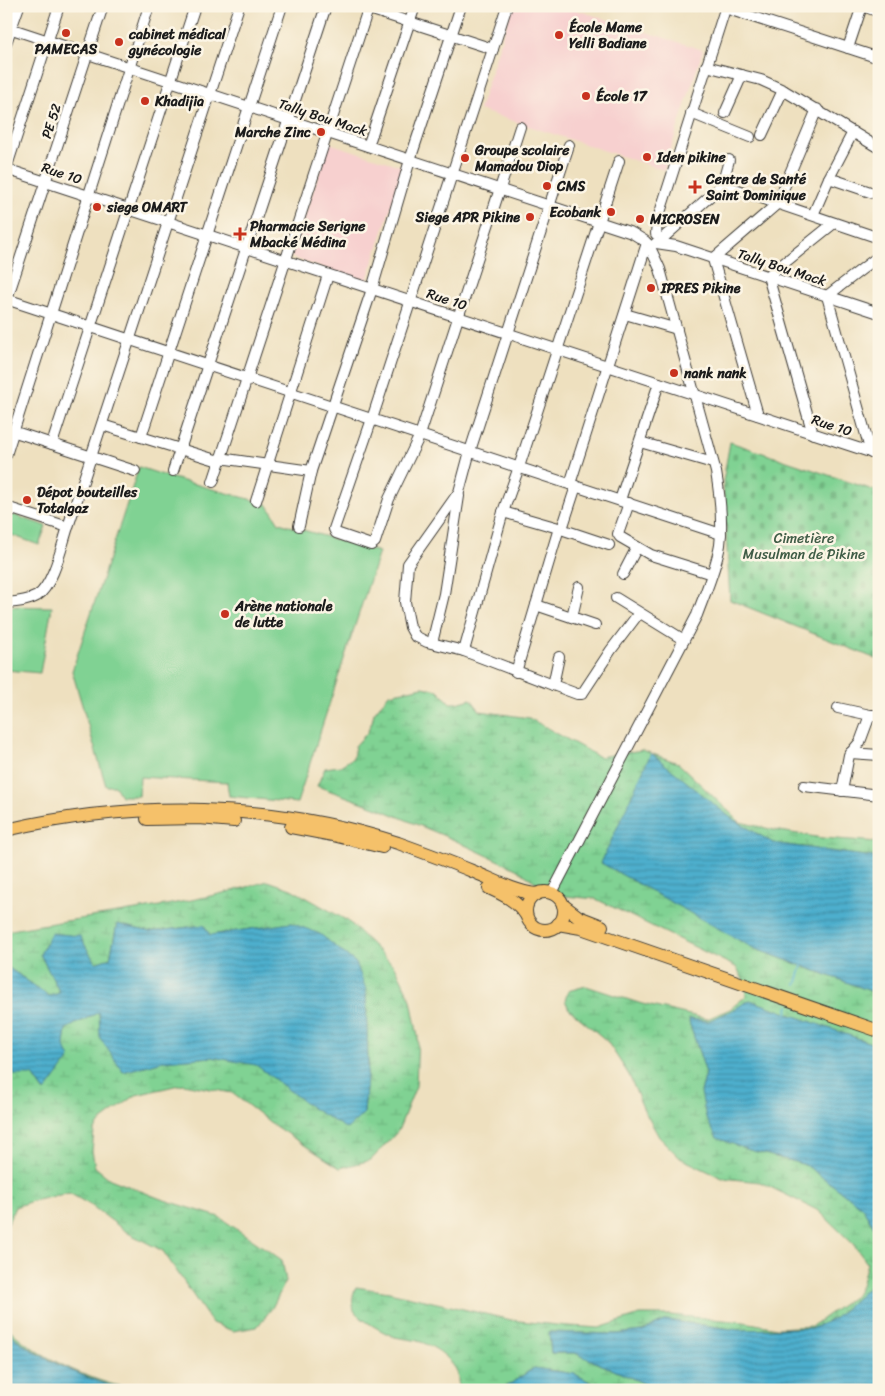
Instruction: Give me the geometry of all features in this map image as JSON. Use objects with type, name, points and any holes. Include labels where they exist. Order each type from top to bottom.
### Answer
[{"type":"main road","points":[[6,830],[84,815],[198,809],[273,815],[323,824],[367,834],[444,860],[518,892],[552,893],[574,914],[588,921],[879,1022]]},
{"type":"main road","points":[[6,839],[78,825],[134,819],[199,818],[272,823],[333,834],[408,855],[442,868],[499,892],[520,906],[531,924],[540,929],[550,929],[558,924],[564,912],[563,905]]},
{"type":"main road","points":[[526,915],[528,903],[536,894]]},
{"type":"main road","points":[[558,924],[581,928],[879,1031]]},
{"type":"street","points":[[6,43],[9,28],[19,6]]},
{"type":"street","points":[[6,169],[59,6]]},
{"type":"street","name":"PE 52","points":[[7,300],[103,6]]},
{"type":"street","points":[[6,455],[10,430],[51,313],[149,6]]},
{"type":"street","points":[[52,444],[195,6]]},
{"type":"street","points":[[6,603],[29,599],[45,589],[92,457],[239,6]]},
{"type":"street","points":[[141,437],[282,6]]},
{"type":"street","points":[[173,471],[326,6]]},
{"type":"street","points":[[368,146],[415,6]]},
{"type":"street","points":[[299,526],[311,471],[372,289],[410,160],[461,6]]},
{"type":"street","points":[[507,6],[372,419],[334,529],[336,533],[371,544],[375,542],[389,499],[420,435],[520,127]]},
{"type":"street","points":[[848,48],[863,6],[879,12]]},
{"type":"street","points":[[213,482],[285,261],[297,230],[366,7],[493,49]]},
{"type":"street","points":[[516,672],[608,366],[653,239],[725,7],[879,58]]},
{"type":"street","name":"Tally Bou Mack","points":[[9,28],[879,313]]},
{"type":"street","points":[[706,66],[761,80],[783,90],[879,148]]},
{"type":"street","points":[[725,113],[742,75]]},
{"type":"street","points":[[762,135],[783,90]]},
{"type":"street","points":[[758,415],[712,259],[777,204],[817,109]]},
{"type":"street","points":[[691,113],[750,138]]},
{"type":"street","points":[[813,215],[829,178],[853,132]]},
{"type":"street","points":[[432,643],[444,594],[459,492],[470,451],[569,145]]},
{"type":"street","points":[[653,239],[718,188],[724,178],[729,160]]},
{"type":"street","points":[[464,651],[503,512],[619,161]]},
{"type":"street","name":"Rue 10","points":[[6,169],[875,454]]},
{"type":"street","points":[[829,178],[879,195]]},
{"type":"street","points":[[718,188],[729,187],[879,238]]},
{"type":"street","points":[[813,434],[768,276],[834,223]]},
{"type":"street","points":[[552,893],[697,615],[717,558],[721,534],[720,502],[713,463],[653,239]]},
{"type":"street","points":[[658,263],[668,250],[678,247]]},
{"type":"street","points":[[875,454],[827,296],[879,256]]},
{"type":"street","points":[[256,501],[328,275]]},
{"type":"street","points":[[7,300],[721,534]]},
{"type":"street","points":[[625,314],[677,329]]},
{"type":"street","points":[[660,383],[640,442],[618,536],[651,555],[712,574]]},
{"type":"street","points":[[102,425],[180,450],[220,460],[311,471]]},
{"type":"street","points":[[10,430],[135,471]]},
{"type":"street","points":[[640,442],[713,463]]},
{"type":"street","points":[[459,492],[408,564],[405,602],[410,627],[415,636],[432,643],[464,651],[578,694],[584,692],[611,650],[639,613]]},
{"type":"street","points":[[6,507],[68,527]]},
{"type":"street","points":[[503,512],[560,528],[609,545]]},
{"type":"street","points":[[623,574],[637,547]]},
{"type":"street","points":[[572,617],[579,587]]},
{"type":"street","points":[[616,598],[684,640]]},
{"type":"street","points":[[536,605],[595,624]]},
{"type":"street","points":[[553,685],[559,657]]},
{"type":"street","points":[[838,708],[874,715],[860,742],[850,753],[842,791]]},
{"type":"street","points":[[850,753],[879,755]]},
{"type":"street","points":[[804,786],[879,796]]},
{"type":"shaded area","name":"École 17","points":[[512,6],[564,6],[703,50],[664,170],[479,110]]},
{"type":"shaded area","points":[[329,143],[404,167],[366,283],[291,257]]},
{"type":"green space","name":"Cimetière Musulman de Pikine","points":[[730,442],[879,492],[879,660],[730,600],[723,481]]},
{"type":"green space","name":"Arène nationale de lutte","points":[[139,467],[267,504],[279,523],[379,552],[297,803],[229,796],[227,782],[140,777],[139,796],[121,796],[115,786],[106,786],[72,671]]},
{"type":"green space","points":[[11,514],[46,526],[39,545],[6,533],[6,527]]},
{"type":"green space","points":[[6,606],[52,607],[40,673],[6,670]]},
{"type":"green space","points":[[423,687],[438,690],[450,703],[471,699],[480,711],[529,718],[599,757],[642,750],[678,763],[740,822],[822,838],[879,842],[879,858],[773,843],[731,818],[753,948],[879,994],[879,1046],[750,1000],[708,1021],[688,1019],[706,1073],[701,1092],[746,1149],[806,1165],[863,1207],[879,1235],[878,1279],[835,1318],[813,1328],[739,1330],[666,1320],[643,1331],[616,1334],[549,1332],[551,1353],[575,1353],[659,1390],[605,1390],[575,1374],[534,1368],[501,1390],[457,1390],[457,1374],[454,1367],[443,1354],[421,1342],[385,1333],[366,1321],[354,1310],[353,1298],[356,1287],[389,1292],[511,1320],[556,1325],[599,1328],[640,1315],[670,1315],[744,1322],[777,1328],[812,1326],[856,1295],[861,1286],[867,1263],[853,1244],[819,1211],[760,1182],[722,1178],[680,1158],[659,1137],[643,1108],[629,1075],[607,1041],[569,1009],[565,1000],[568,991],[586,986],[642,1004],[707,1019],[730,1009],[746,996],[745,983],[736,967],[596,899],[555,895],[516,869],[452,839],[375,807],[317,786],[325,768],[340,766],[353,758],[355,746],[367,733],[374,713],[389,694]]},
{"type":"green space","points":[[268,881],[291,889],[348,921],[396,968],[411,1000],[418,1037],[416,1086],[398,1131],[371,1160],[340,1168],[275,1126],[232,1093],[183,1084],[136,1095],[101,1121],[94,1131],[92,1151],[95,1167],[110,1179],[161,1199],[219,1217],[282,1260],[286,1281],[272,1308],[257,1327],[233,1331],[212,1323],[163,1251],[128,1233],[92,1206],[69,1193],[32,1201],[15,1207],[6,1227],[6,1055],[33,1075],[44,1091],[64,1045],[66,1028],[99,1012],[101,1038],[123,1072],[163,1061],[212,1057],[257,1065],[312,1108],[364,1113],[368,1064],[366,989],[292,923],[210,935],[204,925],[150,932],[117,924],[110,958],[95,963],[40,954],[60,993],[49,996],[6,966],[6,931],[203,898]]},
{"type":"green space","points":[[6,1325],[15,1335],[41,1353],[87,1376],[115,1385],[150,1390],[115,1388],[72,1371],[36,1352],[21,1342],[10,1333]]},
{"type":"water","points":[[651,753],[731,818],[773,843],[879,858],[879,994],[753,948],[601,863]]},
{"type":"water","points":[[291,923],[320,934],[356,963],[366,989],[368,1064],[364,1113],[347,1129],[312,1108],[256,1065],[212,1057],[163,1061],[123,1072],[100,1038],[99,1012],[66,1029],[64,1045],[70,1058],[45,1092],[33,1075],[14,1075],[6,1055],[6,966],[49,996],[60,993],[40,954],[51,933],[80,936],[95,963],[110,958],[117,924],[150,932],[204,925],[210,935]]},
{"type":"water","points":[[750,1000],[879,1046],[879,1235],[862,1207],[806,1165],[746,1149],[717,1138],[706,1118],[701,1092],[706,1073],[688,1019],[708,1021]]},
{"type":"water","points":[[879,1278],[879,1390],[659,1390],[575,1353],[551,1353],[549,1332],[616,1334],[643,1331],[666,1320],[739,1330],[813,1328],[835,1318]]},
{"type":"water","points":[[6,1329],[30,1349],[64,1367],[100,1382],[130,1390],[6,1390]]},
{"type":"water","points":[[534,1368],[575,1374],[605,1390],[501,1390]]},
{"type":"waterway","points":[[796,985],[802,966]]},
{"type":"waterway","points":[[787,1013],[789,1006]]},
{"type":"place","name":"PAMECAS","points":[[66,33]]},
{"type":"place","name":"École Mame Yelli Badiane","points":[[559,35]]},
{"type":"place","name":"cabinet médical gynécologie","points":[[119,42]]},
{"type":"place","name":"École 17","points":[[586,96]]},
{"type":"place","name":"Khadijia","points":[[145,101]]},
{"type":"place","name":"Marche Zinc","points":[[321,132]]},
{"type":"place","name":"Iden pikine","points":[[647,157]]},
{"type":"place","name":"Groupe scolaire Mamadou Diop","points":[[465,158]]},
{"type":"place","name":"CMS","points":[[547,186]]},
{"type":"place","name":"Centre de Santé Saint Dominique","points":[[695,187]]},
{"type":"place","name":"siege OMART","points":[[97,207]]},
{"type":"place","name":"Ecobank","points":[[611,212]]},
{"type":"place","name":"Siege APR Pikine","points":[[530,217]]},
{"type":"place","name":"MICROSEN","points":[[640,219]]},
{"type":"place","name":"Pharmacie Serigne Mbacké Médina","points":[[240,234]]},
{"type":"place","name":"IPRES Pikine","points":[[651,288]]},
{"type":"place","name":"nank nank","points":[[674,373]]},
{"type":"place","name":"Dépot bouteilles Totalgaz","points":[[27,500]]},
{"type":"place","name":"Arène nationale de lutte","points":[[225,614]]}]
